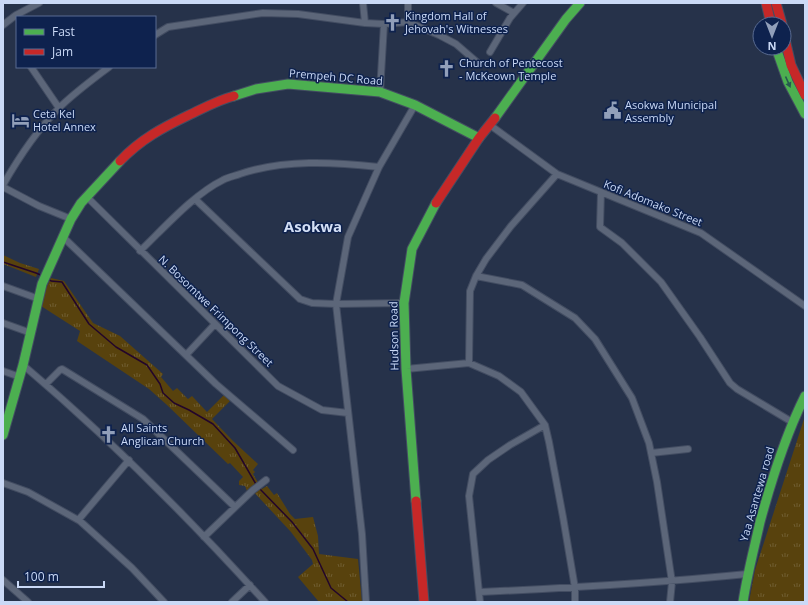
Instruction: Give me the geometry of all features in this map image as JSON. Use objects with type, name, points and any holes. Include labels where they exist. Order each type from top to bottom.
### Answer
[{"type":"street","points":[[3,25],[16,15],[39,3]]},
{"type":"street","points":[[363,3],[365,23]]},
{"type":"street","points":[[408,3],[408,22]]},
{"type":"street","points":[[496,3],[514,13]]},
{"type":"street","points":[[490,52],[510,18],[523,3]]},
{"type":"street","name":"Hudson Road","points":[[424,602],[406,369],[404,303],[412,250],[434,204],[479,138],[490,125],[566,19],[580,3]]},
{"type":"street","points":[[766,3],[769,16]]},
{"type":"street","points":[[776,3],[780,16]]},
{"type":"street","points":[[156,35],[168,27],[263,13],[298,14],[365,23],[384,24],[408,22],[456,44],[478,63]]},
{"type":"street","points":[[380,92],[384,24]]},
{"type":"street","points":[[779,56],[792,91],[805,114]]},
{"type":"street","points":[[789,56],[791,65],[805,96]]},
{"type":"street","points":[[32,68],[59,108]]},
{"type":"street","points":[[71,219],[39,206],[3,186],[17,160],[39,129],[59,108],[108,68]]},
{"type":"street","name":"Prempeh DC Road","points":[[3,435],[20,377],[42,284],[71,219],[81,202],[127,154],[154,132],[219,100],[256,89],[288,84],[380,92],[415,105],[479,138]]},
{"type":"street","points":[[366,602],[362,534],[336,304],[348,237],[379,167],[415,105]]},
{"type":"street","name":"Kofi Adomako Street","points":[[490,125],[557,174],[701,233],[805,306]]},
{"type":"street","points":[[140,251],[195,199],[223,180],[261,168],[286,164],[341,163],[379,167]]},
{"type":"street","points":[[469,363],[470,291],[476,276],[486,259],[511,226],[557,174]]},
{"type":"street","points":[[601,192],[600,227],[622,243],[661,282],[730,383],[737,389],[792,422]]},
{"type":"street","name":"N. Bosomtwe Frimpong Street","points":[[86,197],[278,386],[322,410],[348,414]]},
{"type":"street","points":[[195,199],[300,299],[312,303],[336,304],[404,303]]},
{"type":"street","points":[[64,237],[216,384],[293,450]]},
{"type":"street","points":[[476,276],[522,285],[575,318],[595,339],[632,398],[649,443],[651,453],[672,582],[670,602]]},
{"type":"street","points":[[3,286],[38,299]]},
{"type":"street","points":[[3,323],[31,333]]},
{"type":"street","points":[[186,355],[216,324]]},
{"type":"street","points":[[406,369],[469,363],[499,376],[521,392],[545,425],[556,473],[575,588],[575,602]]},
{"type":"street","points":[[23,365],[46,384],[129,460],[265,602]]},
{"type":"street","points":[[46,384],[62,369],[143,419],[235,507]]},
{"type":"street","points":[[3,371],[20,377]]},
{"type":"street","name":"Yaa Asantewa road","points":[[743,602],[747,574],[772,477],[792,422],[805,396]]},
{"type":"street","points":[[480,602],[469,496],[473,474],[488,460],[510,445],[545,425]]},
{"type":"street","points":[[651,453],[688,449]]},
{"type":"street","points":[[80,521],[80,518],[129,460]]},
{"type":"street","points":[[204,537],[253,490],[266,480]]},
{"type":"street","points":[[3,483],[28,492],[80,521],[132,568],[164,602]]},
{"type":"street","points":[[480,592],[672,582],[747,574]]},
{"type":"street","points":[[3,580],[28,602]]},
{"type":"street","points":[[232,602],[250,585]]},
{"type":"green space","points":[[3,255],[20,263],[39,269],[36,277],[3,264]]},
{"type":"green space","points":[[51,278],[64,281],[93,323],[120,336],[163,374],[161,377],[173,391],[177,388],[188,399],[192,396],[207,412],[224,395],[230,401],[212,419],[258,464],[253,470],[255,472],[253,474],[262,489],[267,486],[274,495],[277,493],[290,514],[295,519],[313,517],[318,536],[319,554],[358,559],[362,602],[319,602],[298,577],[313,564],[312,560],[291,532],[251,489],[247,491],[245,486],[239,485],[239,481],[243,477],[230,463],[228,464],[149,389],[77,341],[80,331],[41,306],[45,290]]},
{"type":"green space","points":[[805,416],[805,602],[749,602],[755,570]]},
{"type":"waterway","points":[[3,262],[43,276]]},
{"type":"waterway","points":[[48,279],[51,281],[62,282],[89,324],[116,347],[147,365],[160,384],[163,393],[174,403],[213,424],[235,448],[257,486]]},
{"type":"waterway","points":[[259,488],[292,522],[313,549],[331,588],[348,602]]},
{"type":"traffic: fast","points":[[495,118],[566,19],[580,3]]},
{"type":"traffic: fast","points":[[779,56],[788,82],[805,114]]},
{"type":"traffic: fast","points":[[234,96],[256,89],[288,84],[380,92],[415,105],[479,138]]},
{"type":"traffic: fast","points":[[3,435],[23,365],[42,284],[71,219],[81,203],[120,161]]},
{"type":"traffic: fast","points":[[416,501],[406,369],[404,303],[412,249],[436,203]]},
{"type":"traffic: fast","points":[[743,602],[760,522],[769,489],[785,442],[805,396]]},
{"type":"traffic: jam","points":[[766,3],[769,16]]},
{"type":"traffic: jam","points":[[776,3],[780,16]]},
{"type":"traffic: jam","points":[[789,56],[791,65],[805,95]]},
{"type":"traffic: jam","points":[[120,161],[136,146],[161,129],[211,104],[234,96]]},
{"type":"traffic: jam","points":[[436,203],[479,138],[495,118]]},
{"type":"traffic: jam","points":[[416,501],[424,602]]},
{"type":"place","name":"Kingdom Hall of Jehovah's Witnesses","points":[[392,22]]},
{"type":"place","name":"Church of Pentecost - McKeown Temple","points":[[446,69]]},
{"type":"place","name":"Asokwa Municipal Assembly","points":[[612,111]]},
{"type":"place","name":"Ceta Kel Hotel Annex","points":[[20,120]]},
{"type":"place","name":"All Saints Anglican Church","points":[[108,434]]},
{"type":"district","name":"Asokwa","points":[[313,227]]}]
